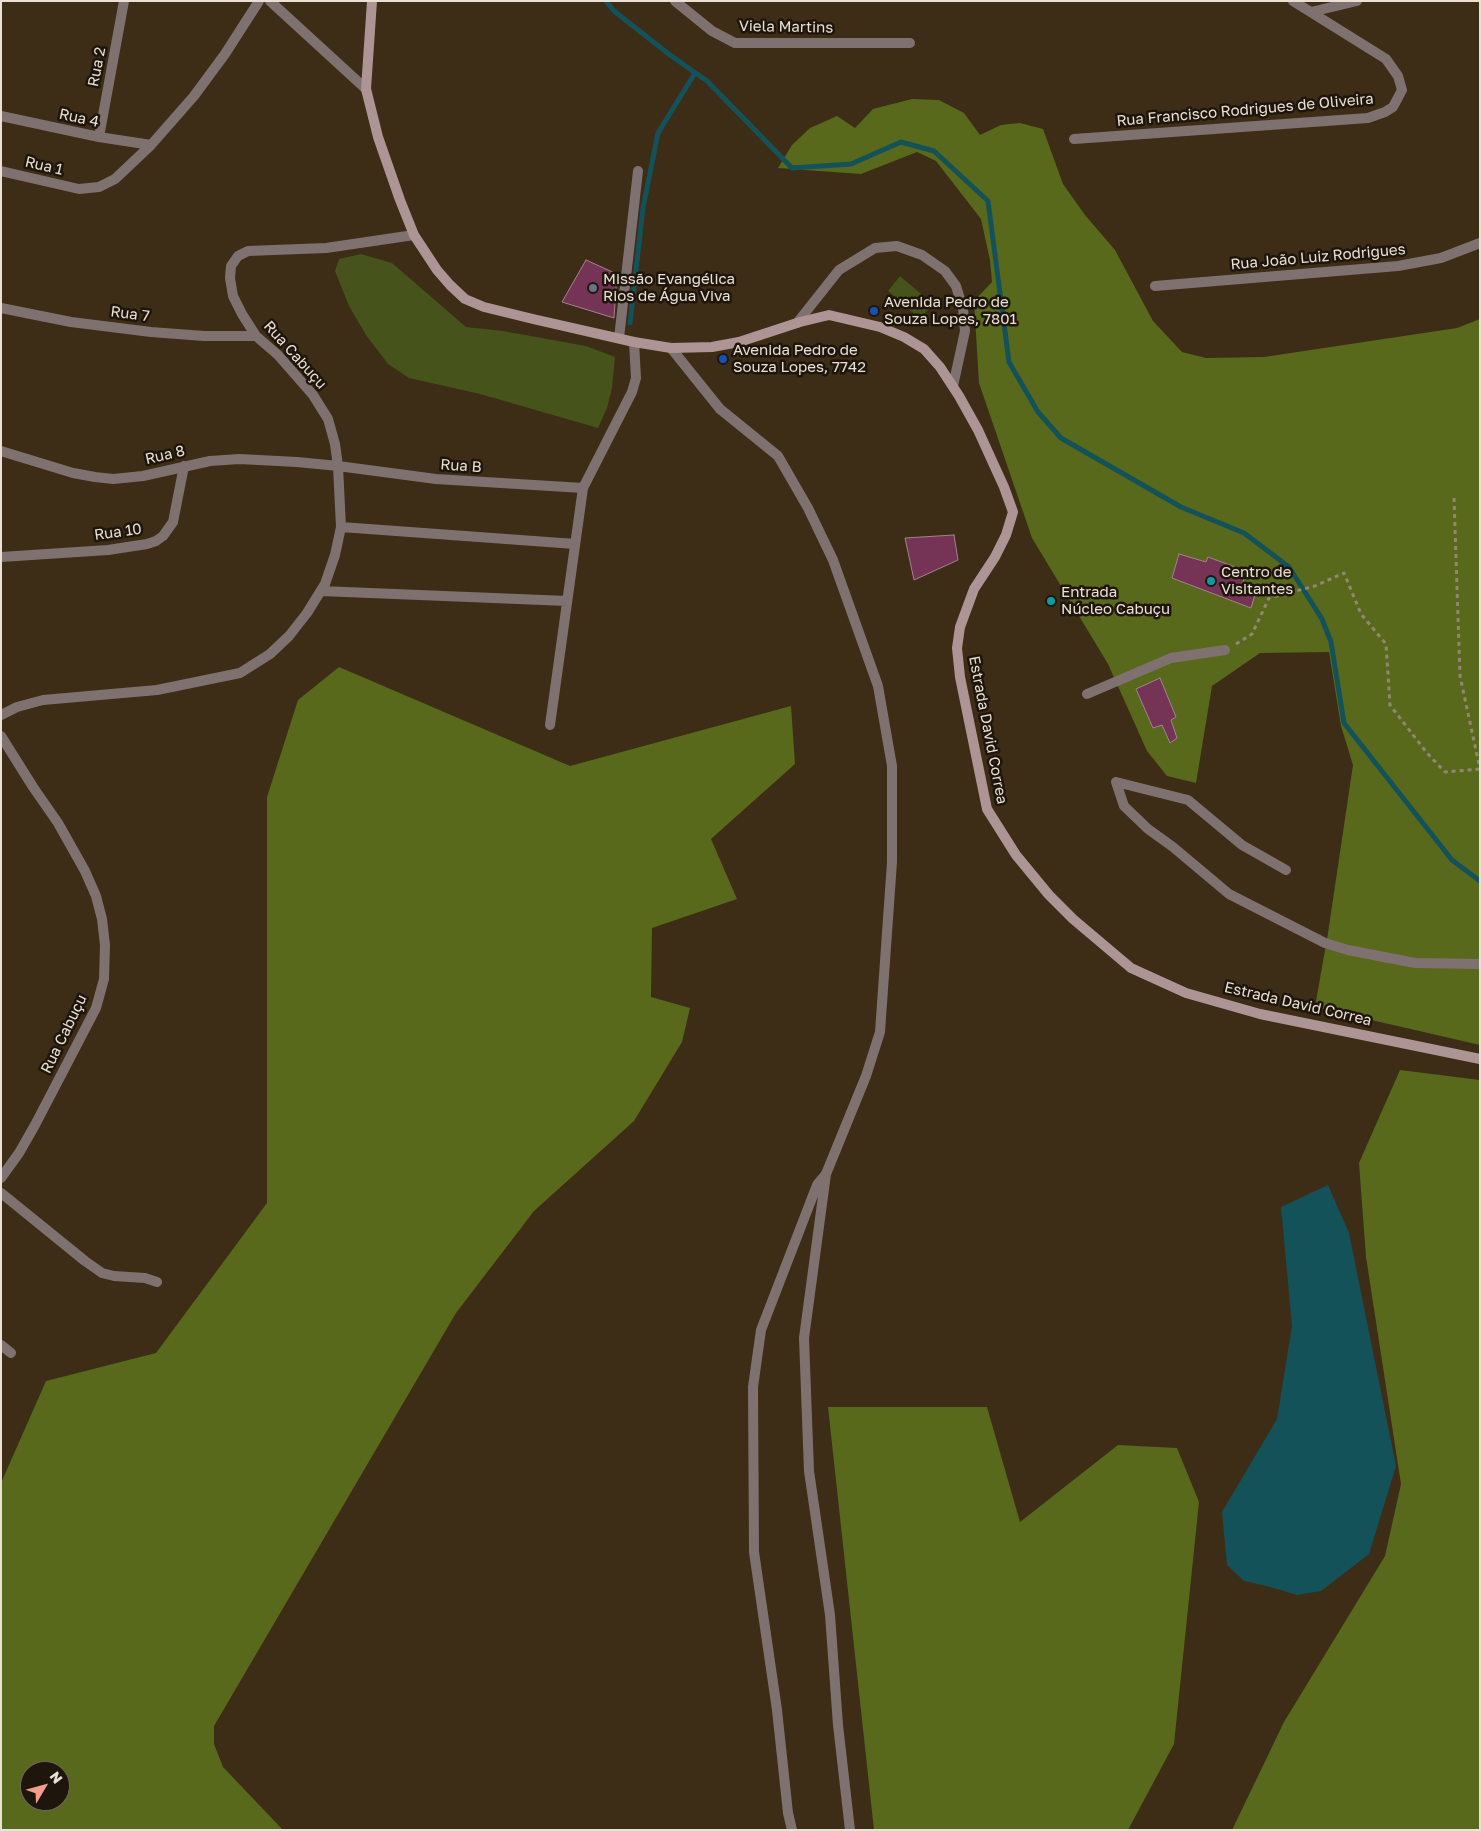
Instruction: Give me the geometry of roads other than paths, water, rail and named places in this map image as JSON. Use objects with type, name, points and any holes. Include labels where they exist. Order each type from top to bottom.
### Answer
[{"type":"main road","points":[[372,1],[366,89],[378,137],[414,235],[437,270],[450,286],[465,299],[484,307],[634,342],[671,348],[712,347],[739,342],[797,323],[830,315],[880,327],[904,337],[924,349],[953,386]]},
{"type":"main road","name":"Estrada David Correa","points":[[953,386],[978,430],[1004,487],[1013,512],[1006,535],[995,557],[974,590],[960,627],[957,648],[960,677],[987,809],[1016,855],[1049,895],[1098,941],[1131,968],[1186,993],[1260,1014],[1480,1059]]},
{"type":"street","name":"Rua 2","points":[[99,138],[124,1]]},
{"type":"street","points":[[151,145],[194,96],[230,47],[259,1]]},
{"type":"street","points":[[270,1],[366,89]]},
{"type":"street","name":"Viela Martins","points":[[675,1],[712,32],[735,43],[910,43]]},
{"type":"street","points":[[1293,1],[1311,12],[1357,1]]},
{"type":"street","name":"Rua Francisco Rodrigues de Oliveira","points":[[1074,139],[1368,118],[1393,107],[1402,90],[1398,76],[1386,59],[1311,12]]},
{"type":"street","name":"Rua 4","points":[[1,116],[99,138],[151,145]]},
{"type":"street","name":"Rua 1","points":[[1,171],[79,189],[99,187],[115,179],[151,145]]},
{"type":"street","points":[[619,338],[638,171]]},
{"type":"street","name":"Rua Cabuçu","points":[[1,715],[17,707],[43,700],[157,690],[240,672],[270,654],[289,636],[307,613],[325,584],[335,555],[341,527],[335,444],[328,420],[313,395],[278,355],[256,336],[233,296],[230,278],[231,266],[238,256],[248,251],[326,248],[414,235]]},
{"type":"street","name":"Rua João Luiz Rodrigues","points":[[1155,286],[1398,266],[1441,258],[1480,244]]},
{"type":"street","points":[[797,323],[839,270],[875,248],[897,246],[914,252],[945,271],[956,286],[963,309],[965,331],[953,386]]},
{"type":"street","name":"Rua 7","points":[[1,308],[71,322],[151,332],[204,336],[256,336]]},
{"type":"street","points":[[550,725],[583,488],[632,392],[636,378],[634,342]]},
{"type":"street","points":[[671,348],[720,409],[778,456],[808,508],[833,560],[878,686],[892,766],[892,862],[880,1032],[866,1076],[826,1174],[804,1338],[809,1471],[830,1615],[838,1725],[850,1830]]},
{"type":"street","name":"Rua 8","points":[[1,451],[95,478],[113,479],[143,476],[210,461],[239,459],[338,466]]},
{"type":"street","name":"Rua 10","points":[[1,557],[108,550],[156,541],[163,536],[173,522],[184,466]]},
{"type":"street","name":"Rua B","points":[[338,466],[436,479],[583,488]]},
{"type":"street","points":[[341,527],[575,544]]},
{"type":"street","points":[[321,590],[567,601]]},
{"type":"street","points":[[1086,694],[1171,658],[1225,650]]},
{"type":"street","name":"Rua Cabuçu","points":[[1,736],[58,823],[85,871],[96,896],[102,919],[105,945],[104,979],[96,1008],[35,1125],[19,1153],[1,1178]]},
{"type":"street","points":[[1286,870],[1242,845],[1188,800],[1116,782],[1124,806],[1148,829],[1173,847],[1229,894],[1326,944],[1415,963],[1480,964]]},
{"type":"street","points":[[792,1830],[788,1813],[777,1710],[754,1552],[753,1388],[761,1330],[816,1184],[826,1174]]},
{"type":"street","points":[[1,1193],[84,1261],[102,1273],[114,1276],[145,1278],[157,1282]]},
{"type":"street","points":[[1,1345],[11,1353]]},
{"type":"water","points":[[1328,1185],[1349,1233],[1396,1466],[1369,1554],[1321,1591],[1297,1595],[1244,1581],[1227,1565],[1222,1512],[1277,1419],[1292,1326],[1281,1207]]},
{"type":"waterway","points":[[606,1],[614,11],[707,81],[792,168],[851,164],[901,142],[934,151],[988,201],[1009,362],[1038,412],[1061,438],[1181,507],[1244,533],[1289,567],[1322,619],[1331,642],[1344,723],[1452,860],[1480,881]]},
{"type":"waterway","points":[[630,323],[643,208],[658,133],[695,73]]},
{"type":"place","name":"Missão Evangélica Rios de Água Viva","points":[[593,288]]},
{"type":"place","name":"Avenida Pedro de Souza Lopes, 7801","points":[[874,311]]},
{"type":"place","name":"Avenida Pedro de Souza Lopes, 7742","points":[[723,359]]},
{"type":"place","name":"Centro de Visitantes","points":[[1211,581]]},
{"type":"place","name":"Entrada Núcleo Cabuçu","points":[[1051,601]]}]
